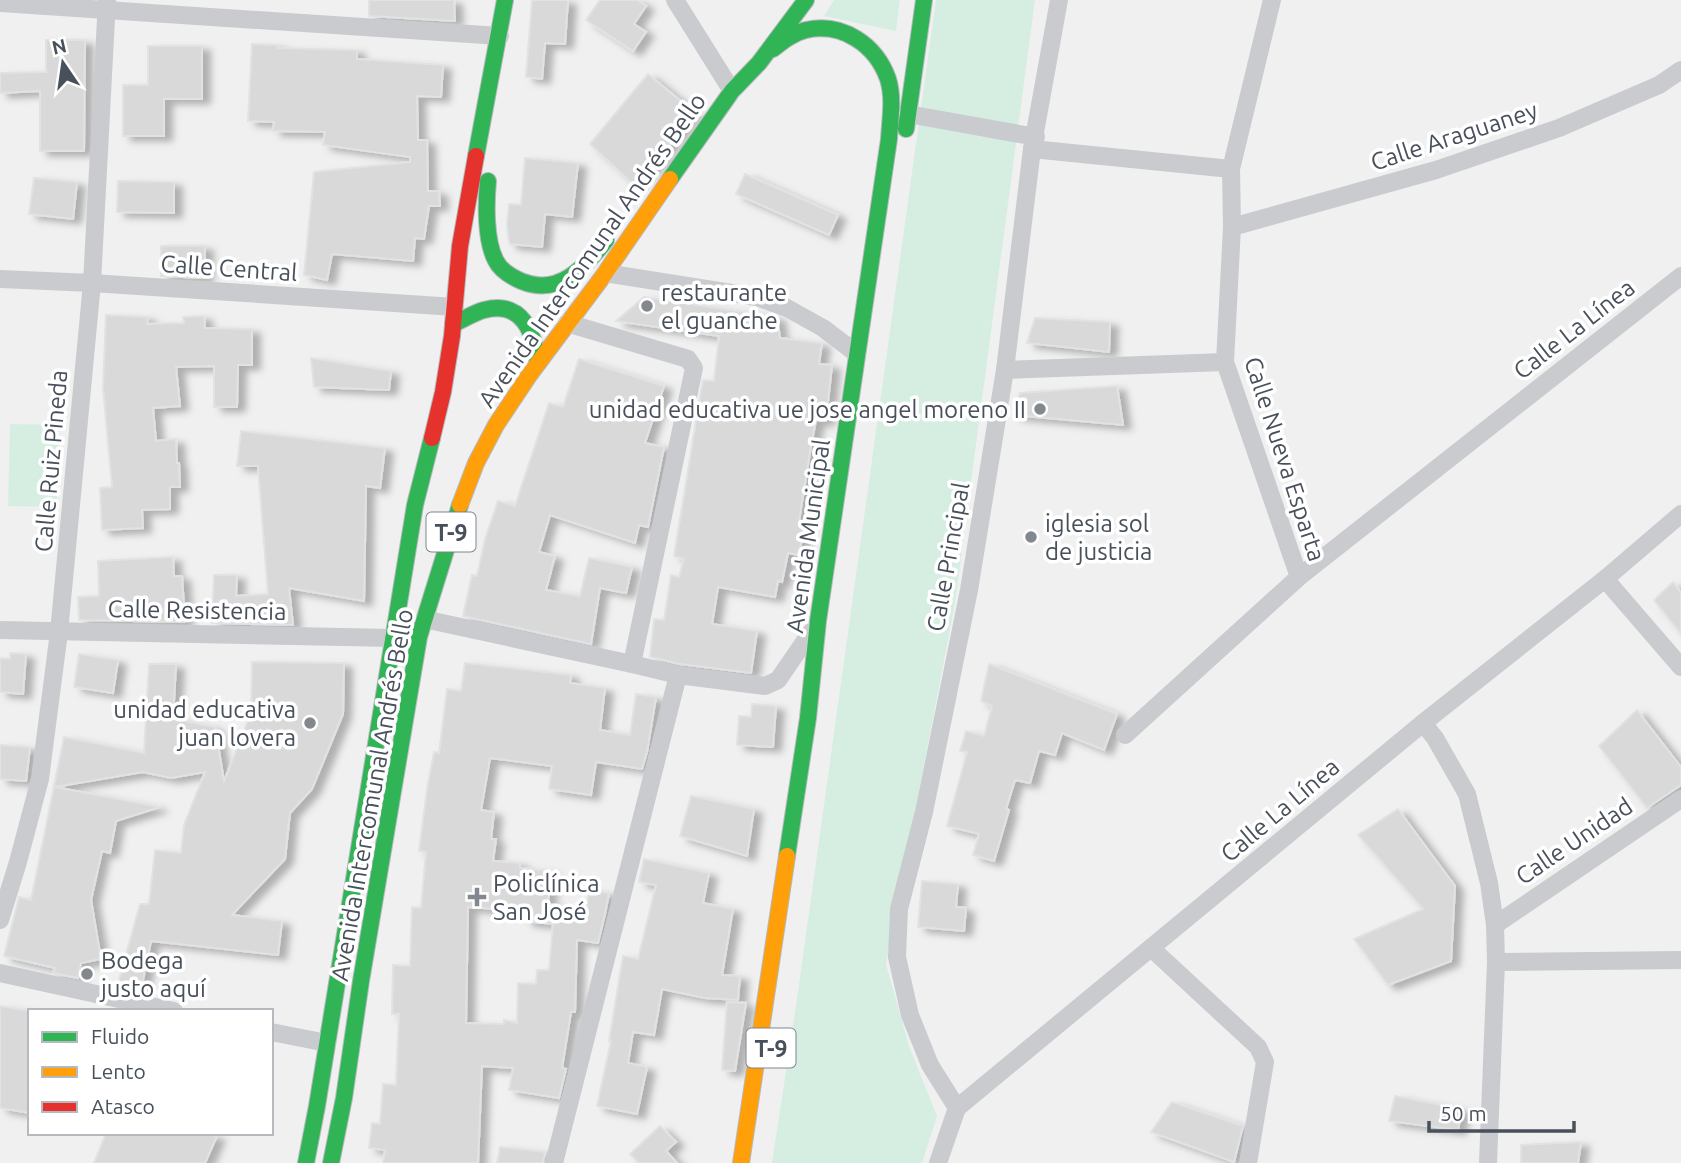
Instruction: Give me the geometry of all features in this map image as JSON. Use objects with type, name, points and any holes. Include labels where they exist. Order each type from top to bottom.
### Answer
[{"type":"highway","name":"Avenida Intercomunal Andrés Bello","points":[[306,1163],[415,505],[443,392],[454,316],[460,246],[505,0]]},
{"type":"highway","name":"Avenida Intercomunal Andrés Bello","points":[[331,1163],[419,637],[458,510],[476,463],[496,425],[538,363],[605,273],[732,91],[759,63],[806,0]]},
{"type":"highway","points":[[876,334],[924,0]]},
{"type":"highway","name":"Avenida Municipal","points":[[753,1163],[818,621],[889,139],[891,104],[888,80],[879,58],[864,42],[848,32],[818,28],[784,38],[759,63]]},
{"type":"highway","name":"T-9","points":[[500,36],[496,132],[487,185],[486,216],[495,260],[504,272],[521,282],[541,288],[559,283],[580,271],[613,230]]},
{"type":"highway","name":"T-9","points":[[641,198],[666,184]]},
{"type":"highway","points":[[454,316],[502,309],[514,313],[529,327],[534,338],[538,363]]},
{"type":"highway","name":"Avenida Municipal","points":[[741,1163],[831,650]]},
{"type":"street","points":[[674,0],[732,91]]},
{"type":"street","name":"Calle Principal","points":[[957,1108],[930,1065],[910,1015],[897,957],[899,909],[924,812],[969,590],[1005,370],[1034,143],[1059,0]]},
{"type":"street","name":"Calle Nueva Esparta","points":[[1125,735],[1299,577],[1225,362],[1232,227],[1231,169],[1272,0]]},
{"type":"street","points":[[0,3],[106,5],[500,36]]},
{"type":"street","name":"Calle Ruiz Pineda","points":[[0,920],[40,779],[60,632],[92,283],[106,5]]},
{"type":"street","name":"Calle Araguaney","points":[[1232,227],[1436,170],[1559,128],[1659,85],[1681,69]]},
{"type":"street","points":[[908,114],[1034,143],[1231,169]]},
{"type":"street","points":[[605,273],[757,297],[787,308],[823,328],[857,354]]},
{"type":"street","name":"Calle La Línea","points":[[1299,577],[1681,276]]},
{"type":"street","name":"Calle Central","points":[[0,279],[92,283],[454,316]]},
{"type":"street","points":[[567,323],[688,359],[694,368],[632,664]]},
{"type":"street","points":[[1005,370],[1225,362]]},
{"type":"street","name":"Calle La Línea","points":[[957,1108],[1681,514]]},
{"type":"street","points":[[1605,579],[1681,667]]},
{"type":"street","points":[[424,619],[678,675],[765,686],[778,680],[818,621]]},
{"type":"street","name":"Calle Resistencia","points":[[0,630],[394,638]]},
{"type":"street","points":[[554,1163],[678,675]]},
{"type":"street","points":[[1423,723],[1468,793],[1489,883],[1495,925],[1496,962],[1488,1163]]},
{"type":"street","name":"Calle Unidad","points":[[1495,925],[1681,799]]},
{"type":"street","points":[[1152,948],[1258,1047],[1263,1055],[1265,1062],[1248,1163]]},
{"type":"street","points":[[1496,962],[1681,960]]},
{"type":"street","points":[[0,973],[165,1009]]},
{"type":"street","points":[[273,1032],[327,1044]]},
{"type":"street","points":[[938,1163],[957,1108]]},
{"type":"green space","points":[[834,0],[900,0],[896,31],[824,16]]},
{"type":"green space","points":[[936,0],[1035,0],[955,603],[886,964],[909,1046],[937,1116],[922,1163],[772,1163],[797,999]]},
{"type":"green space","points":[[10,424],[59,425],[57,507],[8,506]]},
{"type":"building","points":[[369,0],[454,0],[455,21],[369,16]]},
{"type":"building","points":[[532,0],[568,0],[565,44],[545,43],[542,79],[526,77]]},
{"type":"building","points":[[600,0],[637,0],[646,6],[634,24],[646,32],[633,51],[586,20]]},
{"type":"building","points":[[46,40],[85,40],[84,151],[40,151],[40,91],[0,93],[0,73],[46,72]]},
{"type":"building","points":[[252,44],[278,45],[278,48],[357,50],[357,59],[443,65],[441,97],[417,96],[418,140],[427,140],[428,191],[439,191],[440,206],[429,206],[424,239],[415,238],[413,261],[332,254],[327,280],[304,275],[314,172],[410,162],[410,157],[323,145],[325,132],[273,131],[274,122],[248,121]]},
{"type":"building","points":[[148,46],[202,46],[202,99],[164,99],[164,136],[123,136],[123,85],[148,85]]},
{"type":"building","points":[[648,74],[694,112],[656,164],[634,185],[590,144]]},
{"type":"building","points":[[525,158],[578,163],[572,217],[545,214],[542,247],[510,244],[509,241],[509,204],[521,205]]},
{"type":"building","points":[[745,174],[838,215],[829,235],[736,194]]},
{"type":"building","points":[[34,178],[77,182],[73,219],[29,214]]},
{"type":"building","points":[[118,181],[174,182],[174,213],[117,212]]},
{"type":"building","points":[[161,246],[205,246],[205,278],[161,276]]},
{"type":"building","points":[[644,297],[777,317],[780,338],[822,343],[819,364],[832,365],[826,421],[816,420],[811,446],[799,521],[805,522],[799,555],[788,553],[782,582],[778,581],[775,597],[718,587],[712,624],[757,631],[751,673],[680,664],[650,657],[654,619],[664,620],[671,575],[679,577],[684,559],[674,556],[703,380],[714,381],[719,336],[616,321]]},
{"type":"building","points":[[106,315],[148,317],[147,324],[184,323],[183,317],[204,316],[205,328],[252,329],[252,365],[238,365],[237,407],[214,407],[214,366],[176,367],[180,406],[153,408],[156,441],[176,439],[180,487],[170,487],[170,509],[142,510],[143,528],[102,530],[100,488],[112,487],[103,387]]},
{"type":"building","points":[[1035,318],[1110,322],[1109,352],[1027,343]]},
{"type":"building","points":[[311,358],[391,371],[389,390],[314,387]]},
{"type":"building","points":[[579,359],[664,386],[645,443],[664,447],[648,527],[639,525],[635,543],[550,515],[539,552],[555,556],[546,590],[580,596],[589,558],[632,567],[626,593],[600,588],[591,644],[463,616],[472,575],[477,576],[485,539],[498,501],[515,506],[549,403],[563,407]]},
{"type":"building","points":[[1117,386],[1123,425],[1014,415],[1020,393]]},
{"type":"building","points":[[241,431],[385,448],[380,488],[366,486],[364,601],[289,588],[293,625],[212,623],[214,575],[237,575],[236,596],[268,594],[258,466],[237,466]]},
{"type":"building","points":[[173,557],[174,576],[182,576],[185,622],[79,620],[78,597],[99,596],[98,561]]},
{"type":"building","points":[[1673,582],[1681,593],[1681,634],[1654,600]]},
{"type":"building","points":[[10,653],[26,654],[23,694],[0,692],[0,658],[10,659]]},
{"type":"building","points":[[79,654],[118,660],[113,693],[74,687]]},
{"type":"building","points":[[252,662],[344,663],[343,714],[312,789],[290,813],[285,859],[232,915],[282,921],[278,955],[151,941],[141,990],[117,987],[140,904],[149,904],[155,850],[181,853],[184,825],[205,772],[171,778],[143,772],[55,787],[160,807],[116,821],[110,853],[102,851],[91,900],[101,959],[81,963],[78,978],[53,973],[55,968],[4,956],[19,897],[31,900],[64,737],[144,753],[149,664],[176,664],[173,719],[215,727],[224,781],[251,713]]},
{"type":"building","points":[[465,663],[571,675],[570,683],[605,688],[600,730],[630,735],[636,694],[656,697],[642,769],[596,762],[591,795],[549,789],[552,766],[490,758],[481,810],[494,812],[491,839],[496,839],[493,861],[520,863],[520,868],[551,871],[548,904],[586,910],[589,890],[609,893],[598,943],[577,940],[575,1012],[571,1012],[562,1068],[566,1069],[559,1098],[509,1090],[513,1068],[482,1066],[478,1163],[383,1163],[385,1150],[369,1148],[372,1123],[380,1124],[383,1084],[396,1085],[399,1014],[392,1014],[393,965],[410,966],[412,907],[421,908],[426,852],[419,851],[427,789],[434,752],[439,753],[447,689],[461,691]],"holes":[[[468,907],[526,911],[525,921],[553,924],[549,970],[537,970],[536,984],[518,983],[517,1023],[504,1020],[504,1024],[466,1023]]]},
{"type":"building","points":[[989,664],[1117,714],[1104,750],[1062,733],[1055,755],[1039,751],[1030,783],[1015,780],[994,861],[973,855],[979,834],[947,826],[967,752],[960,751],[966,731],[984,736],[992,706],[981,701]]},
{"type":"building","points":[[752,704],[776,706],[773,747],[737,745],[739,716],[751,717]]},
{"type":"building","points":[[1637,710],[1681,767],[1681,785],[1647,808],[1599,746]]},
{"type":"building","points":[[0,745],[30,747],[26,781],[0,779]]},
{"type":"building","points":[[691,796],[754,809],[747,856],[680,836]]},
{"type":"building","points":[[1398,809],[1455,886],[1451,961],[1388,985],[1354,939],[1423,909],[1358,835]]},
{"type":"building","points":[[644,859],[709,873],[703,903],[733,909],[722,975],[740,976],[738,1000],[705,998],[662,989],[654,1035],[633,1032],[628,1063],[647,1067],[637,1114],[597,1106],[611,1041],[623,956],[638,959],[656,885],[639,882]]},
{"type":"building","points":[[922,881],[958,884],[956,907],[966,908],[964,931],[918,927]]},
{"type":"building","points":[[727,1002],[746,1003],[735,1071],[722,1070]]},
{"type":"building","points":[[0,1006],[28,1011],[28,1113],[0,1108]]},
{"type":"building","points":[[1395,1096],[1462,1109],[1458,1130],[1389,1121]]},
{"type":"building","points":[[1172,1102],[1243,1126],[1234,1162],[1151,1132]]},
{"type":"building","points":[[660,1126],[676,1142],[666,1151],[677,1163],[639,1163],[630,1154]]},
{"type":"building","points":[[105,1135],[217,1136],[205,1163],[94,1163]]},
{"type":"building","points":[[1581,1142],[1578,1163],[1521,1163],[1521,1145]]},
{"type":"building","points":[[500,1147],[545,1152],[543,1163],[497,1163]]},
{"type":"traffic: fast","points":[[476,156],[505,0]]},
{"type":"traffic: fast","points":[[670,179],[732,91],[759,63],[806,0]]},
{"type":"traffic: fast","points":[[906,129],[924,0]]},
{"type":"traffic: fast","points":[[773,49],[792,35],[806,30],[820,28],[845,33],[867,46],[883,67],[890,86],[891,101],[889,139],[818,621],[808,718],[787,856]]},
{"type":"traffic: fast","points":[[488,181],[487,222],[492,253],[501,268],[518,279],[535,285],[559,282],[580,269],[606,240]]},
{"type":"traffic: fast","points":[[453,324],[484,310],[497,308],[517,314],[529,330],[538,363]]},
{"type":"traffic: fast","points":[[306,1163],[415,505],[432,438]]},
{"type":"traffic: fast","points":[[331,1163],[419,637],[460,505]]},
{"type":"traffic: slow","points":[[460,505],[476,463],[496,425],[670,179]]},
{"type":"traffic: slow","points":[[741,1163],[787,856]]},
{"type":"traffic: jam","points":[[432,438],[452,336],[460,246],[476,156]]},
{"type":"place","name":"restaurante el guanche","points":[[647,306]]},
{"type":"place","name":"unidad educativa ue jose angel moreno II","points":[[1040,409]]},
{"type":"place","name":"iglesia sol de justicia","points":[[1031,537]]},
{"type":"place","name":"unidad educativa juan lovera","points":[[310,723]]},
{"type":"place","name":"Policlínica San José","points":[[477,897]]},
{"type":"place","name":"Bodega justo aquí","points":[[87,974]]}]
